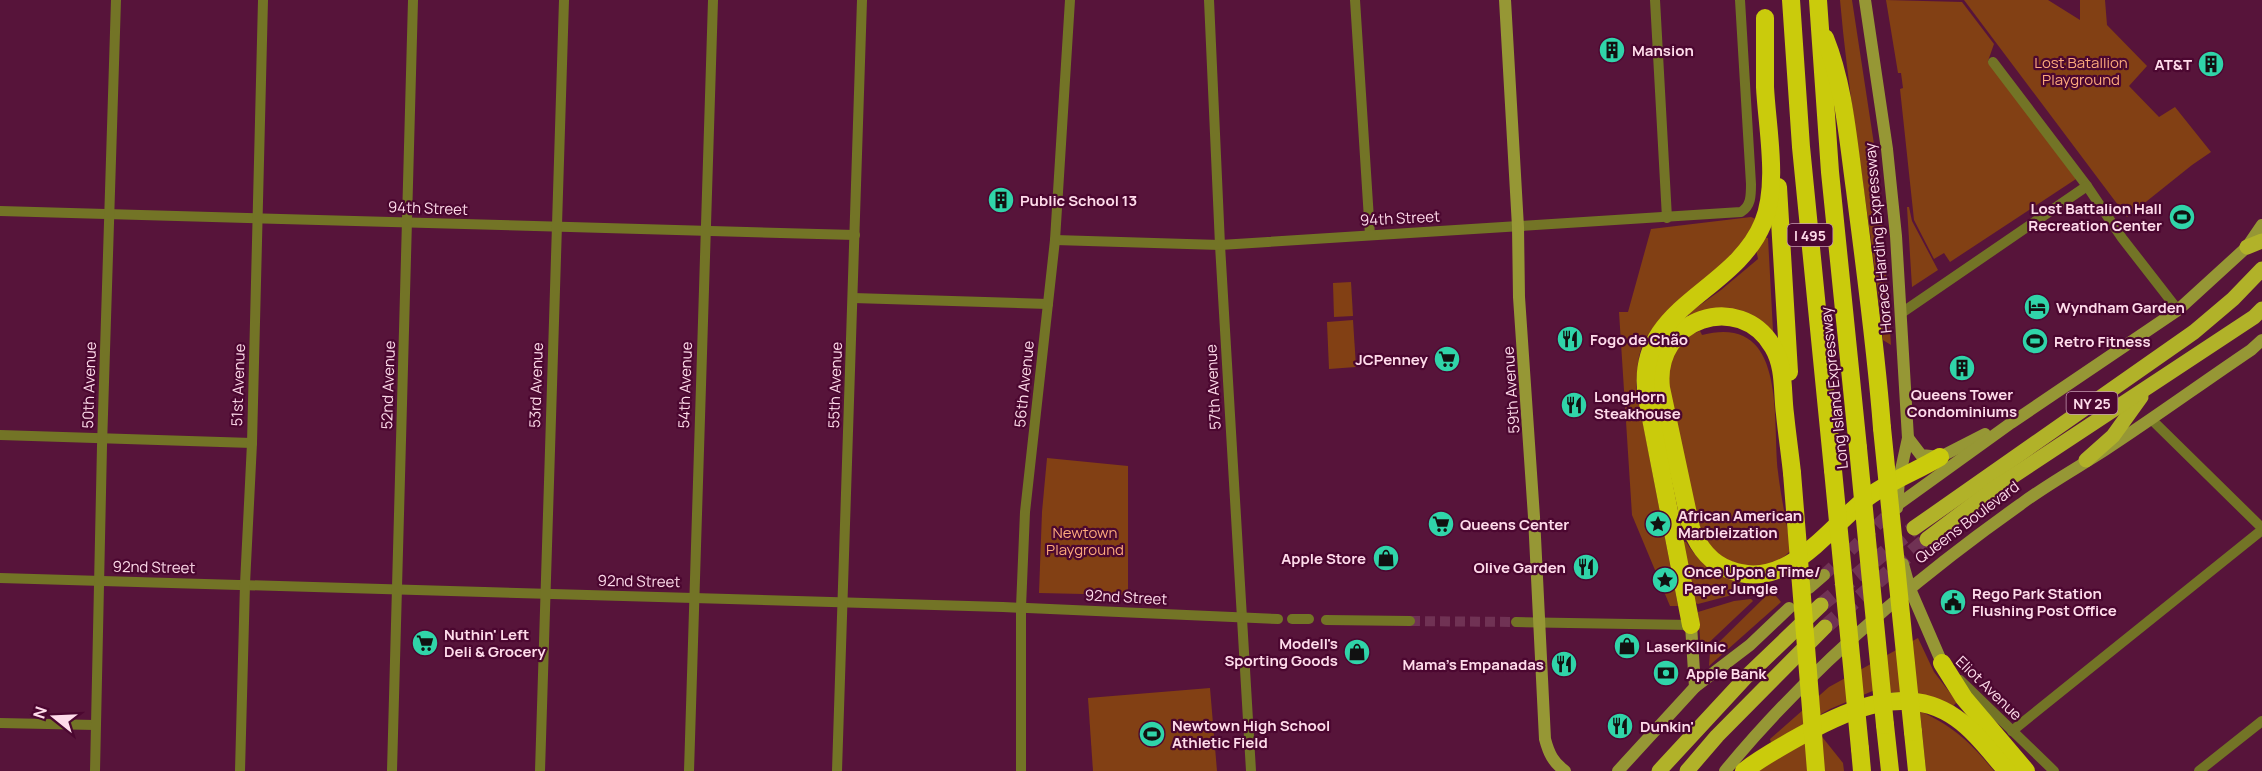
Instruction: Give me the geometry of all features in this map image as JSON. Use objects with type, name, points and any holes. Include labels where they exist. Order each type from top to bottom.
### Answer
[{"type":"highway","name":"Long Island Expressway","points":[[1791,0],[1800,147],[1863,771]]},
{"type":"highway","name":"Long Island Expressway","points":[[1818,0],[1830,172],[1890,771]]},
{"type":"highway","points":[[1764,9],[1772,86],[1784,278],[1791,411],[1790,448]]},
{"type":"highway","points":[[1690,625],[1647,398],[1646,365],[1648,354],[1660,332],[1680,310],[1742,256],[1754,242],[1764,222],[1771,179],[1765,87],[1764,9]]},
{"type":"highway","points":[[1819,22],[1835,62],[1850,152],[1871,318],[1917,771]]},
{"type":"highway","points":[[1816,771],[1792,473],[1790,448],[1778,356],[1768,339],[1754,327],[1745,322],[1724,317],[1702,319],[1682,330],[1667,347],[1660,376],[1661,388],[1690,528],[1701,549],[1716,563],[1735,572],[1751,576],[1778,571],[1806,552],[1870,496],[1940,457]]},
{"type":"highway","points":[[1942,663],[1964,698],[2026,771]]},
{"type":"highway","points":[[1744,771],[1761,758],[1836,716],[1866,705],[1890,701],[1926,705],[1947,712],[1977,736],[2007,771]]},
{"type":"main road","points":[[2247,247],[2262,242]]},
{"type":"main road","name":"Queens Boulevard","points":[[1914,528],[2194,332],[2234,299],[2262,269]]},
{"type":"main road","name":"Queens Boulevard","points":[[1927,539],[1992,490],[2149,388],[2254,317],[2262,309]]},
{"type":"main road","points":[[2086,460],[2113,436],[2149,388]]},
{"type":"main road","points":[[1659,771],[1747,676],[1821,605]]},
{"type":"main road","points":[[1687,771],[1717,736],[1825,627]]},
{"type":"street","name":"50th Avenue","points":[[94,771],[116,0]]},
{"type":"street","name":"51st Avenue","points":[[240,771],[245,584],[252,443],[263,0]]},
{"type":"street","name":"52nd Avenue","points":[[392,771],[413,0]]},
{"type":"street","name":"53rd Avenue","points":[[540,771],[564,0]]},
{"type":"street","name":"54th Avenue","points":[[689,771],[713,0]]},
{"type":"street","name":"55th Avenue","points":[[837,771],[862,0]]},
{"type":"street","name":"56th Avenue","points":[[1021,771],[1021,607],[1025,512],[1055,240],[1070,0]]},
{"type":"street","name":"57th Avenue","points":[[1209,0],[1220,245],[1251,771]]},
{"type":"street","points":[[1356,0],[1370,235]]},
{"type":"street","name":"59th Avenue","points":[[1505,0],[1518,227],[1519,297],[1540,622],[1545,739],[1555,763],[1565,771]]},
{"type":"street","points":[[1655,0],[1667,218]]},
{"type":"street","name":"94th Street","points":[[1055,240],[1220,245],[1736,214],[1746,209],[1750,201],[1751,184],[1740,0]]},
{"type":"street","name":"Horace Harding Expressway","points":[[1865,0],[1893,192],[1908,438]]},
{"type":"street","points":[[1994,62],[2087,186],[2122,238],[2178,310]]},
{"type":"street","points":[[1900,314],[2087,186]]},
{"type":"street","name":"94th Street","points":[[0,211],[855,235]]},
{"type":"street","points":[[1900,503],[2011,423],[2178,310],[2247,247],[2262,225]]},
{"type":"street","points":[[853,298],[1048,304]]},
{"type":"street","name":"Queens Boulevard","points":[[1725,771],[1777,711],[1828,660],[1910,589],[2014,508],[2151,419],[2262,340]]},
{"type":"street","points":[[2012,731],[2262,529],[2151,419]]},
{"type":"street","points":[[1908,438],[1921,454],[1940,457],[2011,423]]},
{"type":"street","points":[[0,435],[252,443]]},
{"type":"street","name":"Eliot Avenue","points":[[1908,438],[1899,479],[1897,521],[1902,557],[1910,589],[1942,663],[2054,771]]},
{"type":"street","points":[[1809,588],[1824,575]]},
{"type":"street","name":"92nd Street","points":[[0,578],[1021,607],[1278,619]]},
{"type":"street","points":[[1618,771],[1695,687],[1750,645],[1789,608]]},
{"type":"street","points":[[1292,619],[1310,619]]},
{"type":"street","points":[[1326,620],[1410,621]]},
{"type":"street","points":[[1516,622],[1690,625],[1695,687]]},
{"type":"street","points":[[2199,771],[2262,721]]},
{"type":"street","points":[[0,723],[95,725]]},
{"type":"green space","points":[[1840,0],[1852,0],[1879,177],[1891,345],[1883,340]]},
{"type":"green space","points":[[1886,0],[1962,2],[1994,44],[1988,61],[2076,179],[1950,262],[1944,253],[1934,259],[1914,220],[1900,89],[1903,88],[1901,73],[1898,73]]},
{"type":"green space","name":"Lost Batallion Playground","points":[[1964,0],[2048,0],[2080,20],[2080,0],[2105,0],[2107,25],[2147,66],[2129,86],[2159,117],[2175,107],[2211,152],[2127,217]]},
{"type":"green space","points":[[1907,207],[1938,270],[1912,287]]},
{"type":"green space","points":[[1751,217],[1756,219],[1746,237],[1718,268],[1655,325],[1644,342],[1639,358],[1636,387],[1678,606],[1670,606],[1632,515],[1619,312],[1628,312],[1651,229]]},
{"type":"green space","points":[[1763,237],[1768,238],[1773,331],[1689,317],[1689,313],[1758,259],[1756,249]]},
{"type":"green space","points":[[1351,282],[1353,316],[1334,317],[1333,283]]},
{"type":"green space","points":[[1353,320],[1356,367],[1329,369],[1327,322]]},
{"type":"green space","points":[[1700,331],[1702,335],[1730,332],[1749,340],[1762,355],[1770,375],[1774,400],[1778,472],[1791,550],[1775,564],[1761,569],[1750,569],[1730,563],[1712,549],[1697,532],[1666,370],[1678,346],[1687,337]]},
{"type":"green space","name":"Newtown Playground","points":[[1047,458],[1128,466],[1128,595],[1039,593]]},
{"type":"green space","points":[[1682,541],[1686,542],[1700,560],[1716,572],[1755,589],[1695,603]]},
{"type":"green space","points":[[1767,595],[1775,595],[1781,602],[1709,666],[1710,651]]},
{"type":"green space","points":[[1751,599],[1753,601],[1701,650],[1698,612],[1734,601]]},
{"type":"green space","points":[[1918,638],[1934,672],[1957,702],[1952,707],[1924,696],[1875,690],[1830,709],[1771,743],[1770,739],[1829,687]]},
{"type":"green space","name":"Newtown High School Athletic Field","points":[[1210,688],[1217,771],[1093,771],[1088,698]]},
{"type":"green space","points":[[1920,711],[1961,736],[1994,771],[1926,771]]},
{"type":"green space","points":[[1819,733],[1843,763],[1844,771],[1756,771]]},
{"type":"tunnel","points":[[1824,575],[1893,510]]},
{"type":"tunnel","points":[[1821,605],[1914,528]]},
{"type":"tunnel","points":[[1825,627],[1927,539]]},
{"type":"tunnel","points":[[1410,621],[1516,622]]},
{"type":"place","name":"Mansion","points":[[1612,50]]},
{"type":"place","name":"AT&T","points":[[2211,64]]},
{"type":"place","name":"Public School 13","points":[[1001,200]]},
{"type":"place","name":"Lost Battalion Hall Recreation Center","points":[[2182,217]]},
{"type":"place","name":"Wyndham Garden","points":[[2037,307]]},
{"type":"place","name":"Fogo de Chão","points":[[1570,339]]},
{"type":"place","name":"Retro Fitness","points":[[2035,341]]},
{"type":"place","name":"JCPenney","points":[[1447,359]]},
{"type":"place","name":"Queens Tower Condominiums","points":[[1962,368]]},
{"type":"place","name":"LongHorn Steakhouse","points":[[1574,405]]},
{"type":"place","name":"Queens Center","points":[[1441,524]]},
{"type":"place","name":"African American Marbleization","points":[[1658,524]]},
{"type":"place","name":"Apple Store","points":[[1386,558]]},
{"type":"place","name":"Olive Garden","points":[[1586,567]]},
{"type":"place","name":"Once Upon a Time/ Paper Jungle","points":[[1665,580]]},
{"type":"place","name":"Rego Park Station Flushing Post Office","points":[[1953,602]]},
{"type":"place","name":"Nuthin' Left Deli & Grocery","points":[[425,643]]},
{"type":"place","name":"LaserKlinic","points":[[1627,646]]},
{"type":"place","name":"Modell's Sporting Goods","points":[[1357,652]]},
{"type":"place","name":"Mama's Empanadas","points":[[1564,664]]},
{"type":"place","name":"Apple Bank","points":[[1666,673]]},
{"type":"place","name":"Dunkin'","points":[[1620,726]]},
{"type":"place","name":"Newtown High School Athletic Field","points":[[1152,734]]}]
